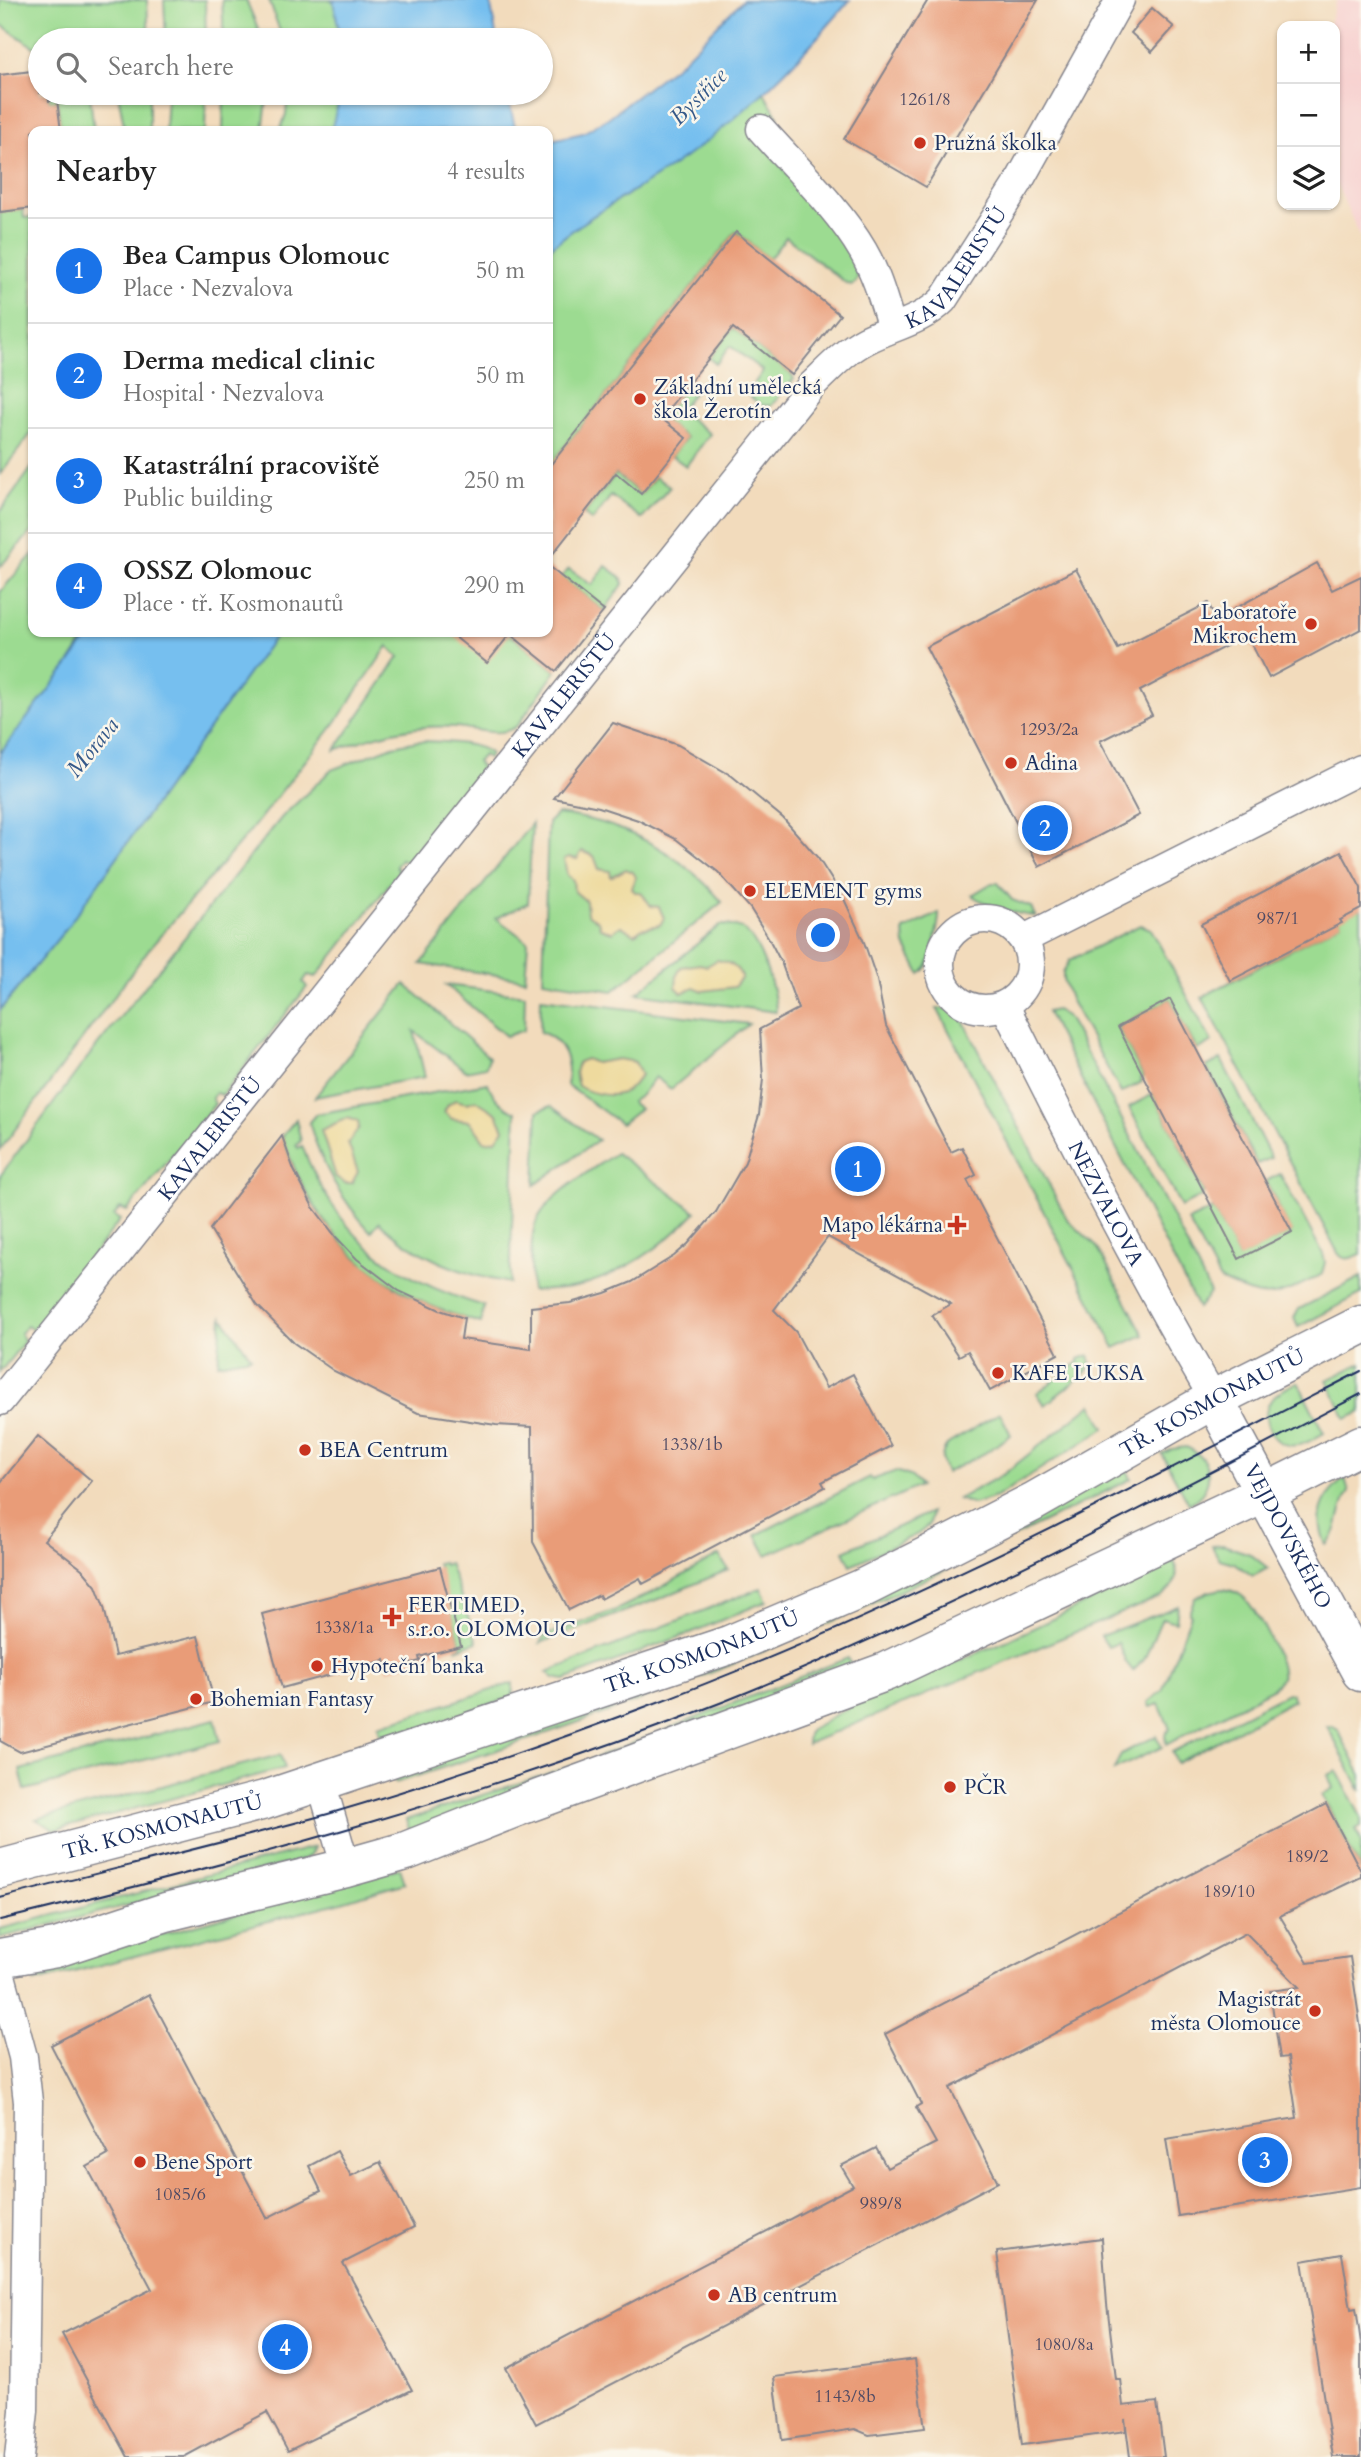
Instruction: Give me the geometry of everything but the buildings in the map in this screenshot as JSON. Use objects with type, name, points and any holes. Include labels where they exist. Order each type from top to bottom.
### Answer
[{"type":"street","name":"KAVALERISTŮ","points":[[0,1401],[812,385],[846,353],[892,328],[930,313],[943,300],[1018,183],[1120,0]]},
{"type":"street","points":[[761,129],[838,217],[863,250],[878,283],[892,328]]},
{"type":"street","points":[[1024,939],[1361,769]]},
{"type":"street","points":[[988,918],[1002,921],[1014,928],[1024,939],[1030,952],[1028,981],[1020,993],[1005,1006],[981,1010],[966,1005],[953,996],[944,984],[940,969],[941,953],[947,939],[958,927],[972,920],[988,918]]},
{"type":"street","name":"NEZVALOVA","points":[[1005,1006],[1078,1153],[1214,1399]]},
{"type":"street","name":"TŘ. KOSMONAUTŮ","points":[[0,1869],[188,1821],[321,1782],[729,1645],[861,1589],[1033,1502],[1214,1399],[1361,1325]]},
{"type":"street","name":"VEJDOVSKÉHO","points":[[1214,1399],[1361,1672]]},
{"type":"street","points":[[0,1958],[56,1948],[166,1912],[346,1868],[406,1850],[885,1672],[1265,1493],[1361,1444]]},
{"type":"street","points":[[321,1782],[346,1868]]},
{"type":"street","points":[[0,1972],[23,2057],[28,2102],[24,2398],[19,2457]]},
{"type":"shaded area","points":[[1337,0],[1361,0],[1361,239],[1340,192],[1340,21],[1330,21]]},
{"type":"green space","points":[[0,0],[147,0],[148,28],[28,28],[28,43],[0,24]]},
{"type":"green space","points":[[164,0],[205,0],[206,28],[165,28]]},
{"type":"green space","points":[[222,0],[246,0],[258,28],[223,28]]},
{"type":"green space","points":[[269,0],[333,0],[339,28],[279,28]]},
{"type":"green space","points":[[764,92],[778,117],[756,136],[854,252],[858,267],[856,282],[851,285],[846,283],[786,237],[769,259],[736,232],[553,462],[553,246],[593,216],[684,158]]},
{"type":"green space","points":[[58,105],[91,105],[93,126],[60,126]]},
{"type":"green space","points":[[120,105],[149,105],[149,126],[124,126]]},
{"type":"green space","points":[[166,105],[206,105],[205,126],[165,126]]},
{"type":"green space","points":[[224,105],[266,105],[264,126],[223,126]]},
{"type":"green space","points":[[287,105],[338,105],[332,126],[282,126]]},
{"type":"green space","points":[[23,209],[24,218],[28,218],[28,438],[0,474],[0,212]]},
{"type":"green space","points":[[733,328],[794,379],[771,406],[761,405],[747,394],[763,371],[730,346],[716,364],[709,358]]},
{"type":"green space","points":[[692,380],[699,386],[679,410],[710,434],[686,466],[672,456],[686,438],[661,418]]},
{"type":"green space","points":[[28,473],[28,536],[0,567],[0,512]]},
{"type":"green space","points":[[616,474],[641,494],[655,477],[670,487],[642,519],[611,496],[592,521],[584,514]]},
{"type":"green space","points":[[28,560],[28,637],[86,637],[69,664],[0,753],[0,592]]},
{"type":"green space","points":[[606,566],[621,577],[624,583],[604,611],[561,577],[569,569],[592,585]]},
{"type":"green space","points":[[274,637],[513,637],[556,671],[518,725],[504,732],[424,727],[379,735],[335,750],[399,657],[388,646],[336,722],[246,836],[149,949],[0,1150],[0,1010],[65,930]]},
{"type":"green space","points":[[418,741],[467,744],[491,754],[488,758],[483,755],[477,762],[482,768],[407,862],[401,859],[396,866],[399,872],[316,977],[308,975],[303,982],[307,987],[222,1095],[216,1093],[212,1098],[215,1104],[127,1211],[120,1208],[114,1216],[120,1220],[42,1320],[33,1330],[27,1326],[20,1333],[25,1341],[0,1372],[0,1176],[84,1062],[282,817],[331,770],[393,746]]},
{"type":"green space","points":[[557,814],[604,824],[648,842],[688,868],[722,902],[613,991],[543,980],[548,823]]},
{"type":"green space","points":[[532,823],[528,903],[496,918],[528,942],[525,979],[421,964]]},
{"type":"green space","points":[[992,883],[998,883],[1012,900],[1031,907],[1035,916],[1002,909],[972,895]]},
{"type":"green space","points":[[1361,908],[1361,1254],[1346,1258],[1338,1253],[1202,997],[1341,923],[1339,919]]},
{"type":"green space","points":[[939,913],[929,962],[920,974],[905,945],[904,930]]},
{"type":"green space","points":[[720,925],[742,929],[755,944],[770,980],[776,1012],[637,993]]},
{"type":"green space","points":[[1140,925],[1151,929],[1212,1042],[1197,1050],[1170,999],[1118,1027],[1144,1077],[1142,1082],[1121,1093],[1070,999],[1063,972],[1070,960]]},
{"type":"green space","points":[[405,984],[489,1057],[486,1067],[466,1071],[414,1031],[425,1077],[315,1097]]},
{"type":"green space","points":[[446,985],[525,995],[524,1030],[506,1036]]},
{"type":"green space","points":[[541,998],[749,1024],[671,1089],[655,1077],[641,1095],[631,1102],[640,1109],[621,1124],[567,1085],[568,1068],[564,1052],[555,1040],[540,1032]]},
{"type":"green space","points":[[937,1008],[951,1010],[962,1018],[1067,1219],[1097,1247],[1144,1335],[1115,1348]]},
{"type":"green space","points":[[1056,1010],[1066,1016],[1074,1029],[1161,1193],[1210,1293],[1198,1308],[1047,1012]]},
{"type":"green space","points":[[1221,1059],[1271,1158],[1257,1164],[1206,1067]]},
{"type":"green space","points":[[488,1083],[499,1101],[516,1112],[510,1283],[474,1275],[440,1262],[408,1245],[379,1222],[371,1232],[333,1181],[309,1122],[316,1114]]},
{"type":"green space","points":[[1153,1094],[1204,1192],[1202,1196],[1181,1207],[1129,1107]]},
{"type":"green space","points":[[551,1106],[598,1140],[535,1185],[538,1111]]},
{"type":"green space","points":[[296,1119],[301,1141],[296,1145],[298,1148],[302,1146],[316,1178],[351,1230],[372,1250],[421,1282],[484,1306],[481,1323],[412,1297],[382,1279],[356,1257],[333,1232],[313,1204],[296,1172],[282,1136]]},
{"type":"green space","points":[[616,1153],[696,1212],[657,1247],[613,1273],[574,1287],[531,1291],[532,1241],[540,1215],[558,1194]]},
{"type":"green space","points":[[1280,1174],[1325,1262],[1322,1274],[1317,1277],[1279,1294],[1260,1295],[1220,1280],[1188,1221],[1213,1209],[1239,1258],[1291,1232],[1266,1181]]},
{"type":"green space","points":[[1361,1277],[1361,1294],[1298,1327],[1294,1318],[1299,1309]]},
{"type":"green space","points":[[222,1317],[251,1357],[218,1363]]},
{"type":"green space","points":[[1089,1355],[1091,1363],[1086,1372],[1045,1405],[1037,1393],[1079,1362],[1079,1359]]},
{"type":"green space","points":[[1361,1363],[1361,1412],[1346,1419],[1327,1380]]},
{"type":"green space","points":[[1298,1382],[1324,1433],[1293,1446],[1281,1443],[1271,1433],[1266,1413],[1274,1397]]},
{"type":"green space","points":[[1092,1404],[1105,1428],[996,1497],[973,1504],[958,1499],[1004,1474]]},
{"type":"green space","points":[[1000,1413],[1011,1435],[985,1453],[946,1473],[942,1458],[948,1444]]},
{"type":"green space","points":[[1186,1447],[1202,1459],[1208,1474],[1204,1491],[1189,1504],[1162,1454]]},
{"type":"green space","points":[[1127,1469],[1131,1479],[959,1563],[785,1642],[600,1715],[395,1783],[391,1772]]},
{"type":"green space","points":[[896,1471],[912,1477],[920,1486],[767,1555],[756,1535],[870,1477],[872,1480]]},
{"type":"green space","points":[[1345,1478],[1349,1492],[1334,1534],[1326,1545],[1322,1535],[1322,1508],[1330,1492]]},
{"type":"green space","points":[[931,1512],[929,1525],[918,1534],[851,1565],[844,1551]]},
{"type":"green space","points":[[1223,1545],[1250,1554],[1268,1568],[1253,1576],[1234,1563],[1219,1559],[1212,1546]]},
{"type":"green space","points":[[719,1555],[728,1570],[540,1643],[544,1636],[616,1610]]},
{"type":"green space","points":[[1174,1561],[1177,1572],[1175,1582],[1160,1597],[807,1744],[808,1734],[813,1728],[854,1704],[1006,1641]]},
{"type":"green space","points":[[443,1562],[444,1565],[449,1563],[477,1642],[456,1649],[461,1645],[437,1563]]},
{"type":"green space","points":[[761,1588],[767,1601],[693,1632],[565,1680],[554,1678],[547,1672]]},
{"type":"green space","points":[[1222,1589],[1240,1594],[1254,1611],[1274,1648],[1281,1678],[1272,1689],[1166,1745],[1165,1734],[1170,1729],[1159,1704],[1150,1707],[1148,1702],[1162,1691],[1195,1598]]},
{"type":"green space","points":[[1178,1606],[1176,1622],[1162,1618],[1144,1660],[1133,1671],[1118,1643],[1108,1647],[1101,1636]]},
{"type":"green space","points":[[848,1658],[851,1665],[412,1838],[406,1820],[590,1760]]},
{"type":"green space","points":[[513,1683],[513,1697],[382,1741],[378,1726]]},
{"type":"green space","points":[[1287,1693],[1291,1694],[1294,1700],[1177,1763],[1172,1752]]},
{"type":"green space","points":[[215,1719],[220,1741],[25,1790],[20,1770]]},
{"type":"green space","points":[[1327,1726],[1338,1730],[1361,1775],[1361,1791]]},
{"type":"green space","points":[[1156,1736],[1162,1747],[1114,1770],[1121,1754]]},
{"type":"green space","points":[[280,1755],[285,1768],[55,1830],[36,1819]]},
{"type":"green space","points":[[1337,1771],[1361,1817],[1361,1827],[1356,1829],[1361,1841],[1361,1871],[1322,1795],[1333,1788],[1328,1775]]},
{"type":"green space","points":[[314,1847],[310,1856],[302,1860],[0,1938],[0,1929]]},
{"type":"green space","points":[[400,1868],[405,1883],[35,1982],[49,1966]]},
{"type":"sand","points":[[582,851],[594,856],[599,869],[610,871],[611,877],[626,869],[633,872],[636,877],[632,888],[635,892],[641,892],[651,906],[659,907],[664,918],[660,925],[641,929],[635,934],[621,926],[612,932],[600,928],[598,921],[587,914],[586,901],[574,891],[573,880],[567,875],[564,859],[577,859]]},
{"type":"sand","points":[[717,960],[732,965],[740,973],[742,977],[734,987],[703,991],[694,987],[682,993],[676,987],[681,967],[700,964],[707,966]]},
{"type":"sand","points":[[586,1059],[595,1063],[618,1059],[635,1062],[641,1075],[624,1092],[604,1095],[590,1091],[578,1086],[575,1073],[578,1062]]},
{"type":"sand","points":[[455,1100],[467,1103],[476,1100],[497,1114],[504,1129],[496,1140],[485,1142],[470,1121],[452,1119],[444,1112]]},
{"type":"sand","points":[[347,1118],[358,1121],[359,1128],[348,1143],[358,1172],[352,1183],[345,1183],[336,1177],[321,1130]]},
{"type":"water","points":[[333,0],[490,0],[495,28],[339,28]]},
{"type":"water","name":"Bystřice","points":[[743,0],[850,0],[810,46],[766,90],[720,130],[671,167],[608,206],[553,246],[553,140],[583,133],[608,118],[681,62]]},
{"type":"water","points":[[338,105],[510,105],[515,126],[332,126]]},
{"type":"water","name":"Morava","points":[[86,637],[274,637],[65,930],[0,1010],[0,753],[84,643]]},
{"type":"tram line","points":[[0,1898],[328,1814],[486,1764],[642,1708],[826,1634],[917,1593],[1096,1507],[1361,1371]]},
{"type":"tram line","points":[[0,1920],[184,1874],[457,1796],[636,1735],[725,1701],[887,1632],[1047,1556],[1361,1394]]},
{"type":"place","name":"Pružná školka","points":[[920,143]]},
{"type":"place","name":"Základní umělecká škola Žerotín","points":[[640,399]]},
{"type":"place","name":"Laboratoře Mikrochem","points":[[1311,624]]},
{"type":"place","name":"Adina","points":[[1011,763]]},
{"type":"place","name":"Derma medical clinic","points":[[1045,828]]},
{"type":"place","name":"ELEMENT gyms","points":[[750,891]]},
{"type":"place","name":"Bea Campus Olomouc","points":[[858,1169]]},
{"type":"place","name":"Mapo lékárna","points":[[957,1225]]},
{"type":"place","name":"KAFE LUKSA","points":[[998,1373]]},
{"type":"place","name":"BEA Centrum","points":[[305,1450]]},
{"type":"place","name":"FERTIMED, s.r.o. OLOMOUC","points":[[392,1617]]},
{"type":"place","name":"Hypoteční banka","points":[[317,1666]]},
{"type":"place","name":"Bohemian Fantasy","points":[[196,1699]]},
{"type":"place","name":"PČR","points":[[950,1787]]},
{"type":"place","name":"Magistrát města Olomouce","points":[[1315,2011]]},
{"type":"place","name":"Katastrální pracoviště","points":[[1265,2160]]},
{"type":"place","name":"Bene Sport","points":[[140,2162]]},
{"type":"place","name":"AB centrum","points":[[714,2295]]},
{"type":"place","name":"OSSZ Olomouc","points":[[285,2347]]}]
